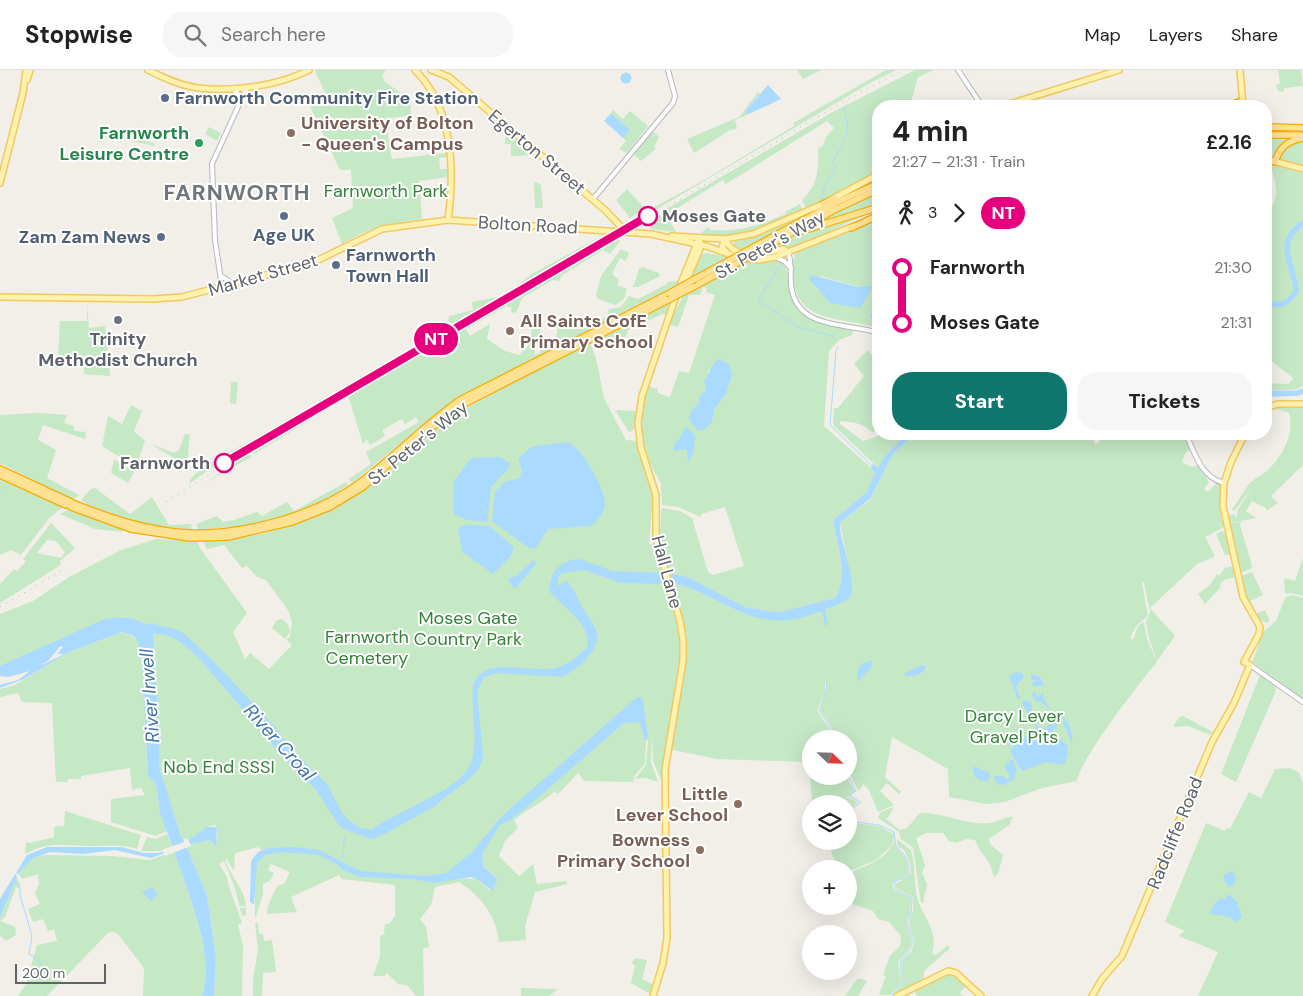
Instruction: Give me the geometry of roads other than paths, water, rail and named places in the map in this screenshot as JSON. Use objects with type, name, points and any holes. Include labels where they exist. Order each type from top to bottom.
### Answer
[{"type":"highway","points":[[1272,127],[1303,128]]},
{"type":"highway","points":[[1272,135],[1303,136]]},
{"type":"highway","points":[[1275,162],[1278,152],[1285,144],[1303,136]]},
{"type":"highway","points":[[823,204],[872,184]]},
{"type":"highway","name":"St. Peter's Way","points":[[361,485],[432,420],[460,400],[670,293],[872,184]]},
{"type":"highway","name":"St. Peter's Way","points":[[28,484],[131,529],[189,536],[207,536],[256,532],[292,522],[330,507],[361,485],[460,406],[693,287],[834,210],[872,192]]},
{"type":"highway","points":[[792,234],[872,209]]},
{"type":"highway","points":[[851,228],[872,217]]},
{"type":"highway","points":[[0,467],[28,484]]},
{"type":"highway","points":[[0,476],[28,484]]},
{"type":"main road","points":[[26,70],[26,83]]},
{"type":"main road","points":[[0,183],[30,70]]},
{"type":"main road","points":[[148,70],[188,86],[200,88],[245,87],[292,77],[309,70]]},
{"type":"main road","points":[[415,70],[439,107],[446,126],[452,186],[448,220]]},
{"type":"main road","name":"Egerton Street","points":[[432,70],[449,76],[593,199],[626,232]]},
{"type":"main road","points":[[1022,100],[1119,70]]},
{"type":"main road","points":[[1240,70],[1242,100]]},
{"type":"main road","points":[[1272,161],[1303,169]]},
{"type":"main road","points":[[667,236],[686,242],[725,239],[753,234],[823,204],[872,178]]},
{"type":"main road","name":"Bolton Road","points":[[448,220],[667,236]]},
{"type":"main road","name":"Market Street","points":[[0,296],[166,298],[283,273],[322,260],[382,229],[448,220]]},
{"type":"main road","points":[[614,231],[615,222]]},
{"type":"main road","points":[[667,236],[699,241],[729,255],[749,260],[775,257],[851,228]]},
{"type":"main road","points":[[725,239],[729,246],[738,252],[758,255],[783,249],[788,252]]},
{"type":"main road","points":[[725,239],[722,248],[729,255]]},
{"type":"main road","points":[[687,279],[699,241]]},
{"type":"main road","points":[[681,283],[699,241]]},
{"type":"main road","points":[[686,242],[691,248],[688,266]]},
{"type":"main road","points":[[696,254],[707,250],[722,252]]},
{"type":"main road","name":"Hall Lane","points":[[653,996],[664,963],[667,938],[667,749],[683,654],[680,621],[656,539],[656,495],[638,432],[638,414],[642,396],[677,298]]},
{"type":"main road","points":[[1272,406],[1278,404],[1303,404]]},
{"type":"main road","name":"Radcliffe Road","points":[[1092,996],[1102,979],[1122,956],[1212,742],[1234,703],[1248,664],[1250,651],[1259,634],[1260,627],[1243,597],[1224,517],[1224,483],[1234,451],[1241,440]]},
{"type":"main road","points":[[897,996],[948,971],[956,973],[980,996]]},
{"type":"street","points":[[593,199],[670,107],[675,96],[668,70]]},
{"type":"street","points":[[958,70],[978,100]]},
{"type":"street","points":[[222,287],[218,272],[215,240],[212,164],[242,99],[245,87]]},
{"type":"street","points":[[233,88],[242,99]]},
{"type":"street","points":[[791,259],[795,250]]},
{"type":"street","points":[[788,252],[791,259],[790,280],[795,300],[807,314],[825,322],[872,332]]},
{"type":"street","points":[[775,257],[784,261],[791,268]]},
{"type":"street","points":[[218,272],[224,279],[234,284]]},
{"type":"street","points":[[1189,440],[1204,471],[1211,479],[1224,483]]},
{"type":"street","points":[[1248,664],[1303,702]]},
{"type":"water","points":[[626,72],[632,78],[626,84],[620,78]]},
{"type":"water","points":[[768,85],[781,99],[749,114],[745,111]]},
{"type":"water","points":[[611,113],[630,130],[623,138],[604,121]]},
{"type":"water","points":[[812,275],[858,287],[872,286],[872,288],[860,308],[830,303],[809,279]]},
{"type":"water","points":[[718,359],[728,363],[732,374],[726,394],[715,408],[712,422],[704,430],[697,430],[689,419],[693,408],[698,405],[699,397],[706,390],[704,380]]},
{"type":"water","points":[[686,426],[695,436],[693,453],[688,462],[687,449],[673,451],[676,441],[679,440]]},
{"type":"water","points":[[901,440],[908,440],[893,454],[871,498],[840,523],[852,582],[851,591],[848,599],[825,610],[828,624],[825,626],[822,611],[789,620],[775,621],[762,619],[735,610],[689,588],[672,584],[669,573],[688,577],[745,607],[780,612],[835,598],[839,589],[842,570],[833,520],[867,492],[875,472],[871,468],[873,464],[878,468],[885,456]]},
{"type":"water","points":[[566,442],[578,451],[591,468],[604,497],[604,511],[598,520],[590,526],[548,529],[535,549],[529,548],[492,521],[495,492],[504,482],[520,478],[522,470],[518,459],[531,447]]},
{"type":"water","points":[[500,457],[510,463],[509,468],[491,487],[487,522],[467,520],[454,514],[453,483],[471,458]]},
{"type":"water","points":[[467,525],[489,526],[514,547],[510,557],[493,574],[462,551],[458,528]]},
{"type":"water","name":"River Irwell","points":[[579,559],[613,571],[663,573],[666,584],[620,583],[585,570],[562,573],[558,578],[558,586],[566,581],[569,584],[596,632],[597,641],[591,654],[574,670],[563,677],[497,673],[484,677],[477,692],[483,756],[477,771],[437,805],[381,836],[371,839],[344,829],[338,824],[315,788],[300,776],[197,656],[171,637],[153,634],[159,729],[159,766],[180,834],[185,843],[207,827],[217,827],[216,847],[210,840],[186,845],[207,896],[216,957],[214,996],[202,996],[205,979],[205,960],[202,941],[198,922],[174,850],[151,858],[115,850],[83,854],[50,852],[32,859],[18,874],[16,873],[27,855],[47,847],[121,847],[144,853],[158,853],[173,848],[160,813],[156,784],[148,776],[142,658],[137,639],[122,632],[69,652],[24,679],[0,688],[0,685],[18,680],[30,671],[8,677],[0,676],[0,666],[105,619],[131,619],[146,625],[149,623],[179,630],[223,671],[278,731],[289,747],[327,784],[342,813],[360,828],[372,830],[443,790],[466,771],[474,751],[473,686],[479,676],[487,670],[498,668],[550,669],[565,665],[587,648],[588,639],[581,623],[549,591],[554,573],[561,565]],"holes":[[[60,646],[63,647],[57,654],[64,654],[40,666],[49,660]]]},
{"type":"water","points":[[534,560],[536,563],[514,589],[508,579],[516,576]]},
{"type":"water","points":[[872,660],[871,668],[858,681],[858,670],[860,667]]},
{"type":"water","points":[[921,665],[926,666],[923,672],[914,676],[904,676],[905,673]]},
{"type":"water","points":[[1016,672],[1022,673],[1024,677],[1016,686],[1020,698],[1018,700],[1009,676]]},
{"type":"water","points":[[1031,674],[1040,677],[1044,686],[1033,686],[1032,683],[1037,681],[1031,679]]},
{"type":"water","points":[[1034,691],[1037,697],[1044,692],[1044,699],[1051,711],[1040,701],[1036,702],[1032,695]]},
{"type":"water","points":[[637,697],[641,697],[643,701],[648,738],[644,740],[639,722],[624,723],[528,806],[500,825],[482,854],[484,867],[497,879],[492,891],[477,879],[470,877],[435,883],[412,879],[361,877],[343,870],[338,865],[319,855],[282,852],[265,855],[257,863],[254,905],[250,902],[251,861],[258,852],[268,848],[295,847],[319,850],[360,871],[425,876],[446,873],[472,852],[501,817]]},
{"type":"water","points":[[1025,700],[1031,702],[1035,722],[1039,728],[1043,730],[1058,715],[1068,723],[1072,736],[1072,745],[1062,719],[1058,719],[1058,724],[1051,733],[1054,738],[1059,738],[1067,745],[1068,754],[1064,765],[1046,762],[1022,771],[1010,751],[1015,745],[1005,745],[1009,733],[1019,740],[1035,731],[1036,728],[1022,703]]},
{"type":"water","points":[[1010,760],[1013,760],[1017,770],[1013,780],[1004,785],[997,784],[994,776],[1003,776],[1007,780],[1010,778],[1005,767],[1006,762],[1009,764]]},
{"type":"water","points":[[972,766],[990,773],[988,781],[981,781],[974,775]]},
{"type":"water","points":[[1232,871],[1236,876],[1234,884],[1229,887],[1223,878],[1225,874]]},
{"type":"water","points":[[15,874],[17,877],[0,918],[0,899]]},
{"type":"water","points":[[152,887],[158,894],[151,901],[142,892]]},
{"type":"water","points":[[1229,894],[1237,902],[1242,917],[1235,923],[1230,917],[1211,914],[1210,910],[1219,899],[1225,899]]},
{"type":"waterway","points":[[822,200],[824,188],[836,167],[833,161],[842,147],[846,135],[847,123],[844,107]]},
{"type":"waterway","name":"River Croal","points":[[1272,303],[1279,305],[1287,302],[1296,292],[1287,247],[1294,231],[1303,223]]},
{"type":"waterway","points":[[781,264],[758,300],[798,327],[833,336],[834,339]]},
{"type":"waterway","points":[[838,347],[836,351],[830,425],[873,467]]},
{"type":"waterway","points":[[1272,394],[1298,393],[1303,391]]},
{"type":"waterway","points":[[827,682],[826,692],[819,710],[831,730]]},
{"type":"waterway","points":[[853,785],[856,791],[849,796],[861,802],[853,808],[856,822],[879,825],[894,832],[896,847],[907,860],[909,869],[908,877],[895,881],[894,884],[896,890],[912,898],[911,914],[907,921],[912,943],[909,952],[900,962],[902,983],[892,996]]},
{"type":"waterway","points":[[342,858],[345,837]]},
{"type":"waterway","points":[[15,882],[20,887],[20,895],[32,936],[29,954],[36,958],[44,968]]},
{"type":"railway","points":[[632,228],[844,101],[902,70]]},
{"type":"railway","points":[[166,502],[250,449],[619,236]]},
{"type":"railway","points":[[0,607],[64,569]]},
{"type":"train","name":"NT","points":[[224,463],[648,216]]},
{"type":"place","name":"Farnworth Community Fire Station","points":[[165,98]]},
{"type":"place","name":"University of Bolton - Queen's Campus","points":[[291,133]]},
{"type":"place","name":"Farnworth Leisure Centre","points":[[199,143]]},
{"type":"place","name":"Age UK","points":[[284,216]]},
{"type":"place","name":"Moses Gate","points":[[648,216]]},
{"type":"place","name":"Zam Zam News","points":[[161,237]]},
{"type":"place","name":"Farnworth Town Hall","points":[[336,265]]},
{"type":"place","name":"Trinity Methodist Church","points":[[118,320]]},
{"type":"place","name":"All Saints CofE Primary School","points":[[510,331]]},
{"type":"place","name":"Farnworth","points":[[224,463]]},
{"type":"place","name":"Little Lever School","points":[[738,804]]},
{"type":"place","name":"Bowness Primary School","points":[[700,850]]},
{"type":"district","name":"FARNWORTH","points":[[237,192]]},
{"type":"park label","name":"Farnworth Park","points":[[386,191]]},
{"type":"park label","name":"Moses Gate Country Park","points":[[468,628]]},
{"type":"park label","name":"Farnworth Cemetery","points":[[367,647]]},
{"type":"park label","name":"Darcy Lever Gravel Pits","points":[[1014,726]]},
{"type":"park label","name":"Nob End SSSI","points":[[219,767]]}]
